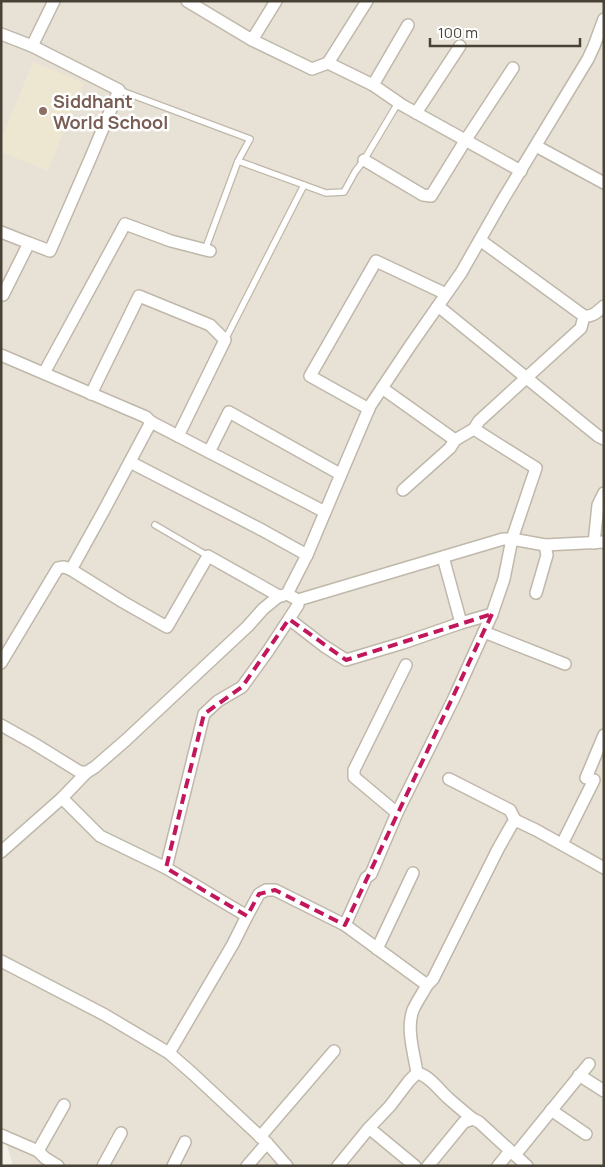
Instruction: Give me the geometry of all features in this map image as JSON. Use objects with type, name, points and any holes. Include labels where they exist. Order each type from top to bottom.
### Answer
[{"type":"street","points":[[32,46],[54,1]]},
{"type":"street","points":[[187,1],[200,4],[252,40],[312,69],[328,63],[366,1]]},
{"type":"street","points":[[252,40],[276,1]]},
{"type":"street","points":[[288,597],[369,409],[461,273],[588,59],[604,19]]},
{"type":"street","points":[[373,85],[408,25]]},
{"type":"street","points":[[1,34],[32,46],[119,90],[50,251],[1,232]]},
{"type":"street","points":[[416,113],[460,46]]},
{"type":"street","points":[[328,63],[373,85],[398,103],[520,171]]},
{"type":"street","points":[[364,160],[423,195],[431,196],[513,68]]},
{"type":"street","points":[[536,146],[604,183]]},
{"type":"street","points":[[44,373],[125,224],[171,241],[207,251]]},
{"type":"street","points":[[480,240],[584,316],[595,314],[604,306]]},
{"type":"street","points":[[3,295],[28,243]]},
{"type":"street","points":[[369,409],[310,376],[376,261],[446,294]]},
{"type":"street","points":[[91,394],[139,296],[210,325],[225,340],[178,436]]},
{"type":"street","points":[[438,306],[604,440]]},
{"type":"street","points":[[404,490],[450,448],[455,440],[474,429],[479,421],[581,328],[584,316]]},
{"type":"street","points":[[1,355],[146,417],[151,422],[325,512]]},
{"type":"street","points":[[382,388],[455,440]]},
{"type":"street","points":[[209,452],[229,412],[340,474]]},
{"type":"street","points":[[70,569],[104,512],[151,422]]},
{"type":"street","points":[[345,925],[366,878],[371,874],[398,812],[454,698],[492,614],[504,579],[512,539],[536,468],[474,429]]},
{"type":"street","points":[[130,462],[307,555]]},
{"type":"street","points":[[1,852],[62,798],[87,772],[126,740],[248,626],[269,603],[443,557],[503,539],[512,539],[544,546],[599,542],[598,505],[604,493]]},
{"type":"street","points":[[536,594],[547,555],[544,546]]},
{"type":"street","points":[[1,663],[58,568],[70,569],[167,627],[208,556],[288,597],[298,605],[242,687],[218,701],[204,714],[166,868]]},
{"type":"street","points":[[443,557],[461,623]]},
{"type":"street","points":[[289,619],[346,660],[492,614]]},
{"type":"street","points":[[484,632],[565,664]]},
{"type":"street","points":[[398,812],[354,778],[354,770],[406,664]]},
{"type":"street","points":[[1,725],[80,772],[87,772]]},
{"type":"street","points":[[562,844],[590,779],[604,735]]},
{"type":"street","points":[[449,779],[510,810],[515,820],[604,868]]},
{"type":"street","points":[[62,798],[100,836],[166,868],[247,916]]},
{"type":"street","points":[[418,1073],[410,1026],[413,1010],[427,985],[433,979],[498,849],[515,820]]},
{"type":"street","points":[[377,948],[412,873]]},
{"type":"street","points":[[169,1053],[233,944],[259,894],[266,890],[275,890],[345,925],[427,985]]},
{"type":"street","points":[[1,961],[105,1015],[169,1053],[263,1140],[287,1166]]},
{"type":"street","points":[[247,1166],[263,1140],[334,1051]]},
{"type":"street","points":[[498,1166],[551,1110],[589,1064]]},
{"type":"street","points":[[418,1073],[421,1073],[430,1080],[449,1099],[479,1122],[526,1166]]},
{"type":"street","points":[[338,1166],[409,1081],[418,1073]]},
{"type":"street","points":[[579,1075],[604,1091]]},
{"type":"street","points":[[38,1151],[64,1105]]},
{"type":"street","points":[[551,1110],[586,1134]]},
{"type":"street","points":[[428,1166],[464,1122],[473,1119]]},
{"type":"street","points":[[369,1128],[415,1166]]},
{"type":"street","points":[[103,1166],[121,1133]]},
{"type":"street","points":[[1,1135],[38,1151],[58,1166]]},
{"type":"street","points":[[173,1166],[185,1142]]},
{"type":"lane","points":[[119,90],[250,139],[238,162],[207,251]]},
{"type":"lane","points":[[238,162],[326,193],[344,192],[398,103]]},
{"type":"lane","points":[[225,340],[304,185]]},
{"type":"lane","points":[[154,525],[208,556]]},
{"type":"highlighted area","points":[[492,614],[345,925],[275,890],[259,894],[247,916],[166,868],[204,714],[242,687],[289,619],[346,660]]},
{"type":"shaded area","points":[[1,1],[604,1],[604,1166],[13,1166],[1,1125]]},
{"type":"shaded area","name":"Siddhant World School","points":[[33,62],[84,83],[48,171],[1,152],[1,139]]},
{"type":"place","name":"Siddhant World School","points":[[43,111]]}]
